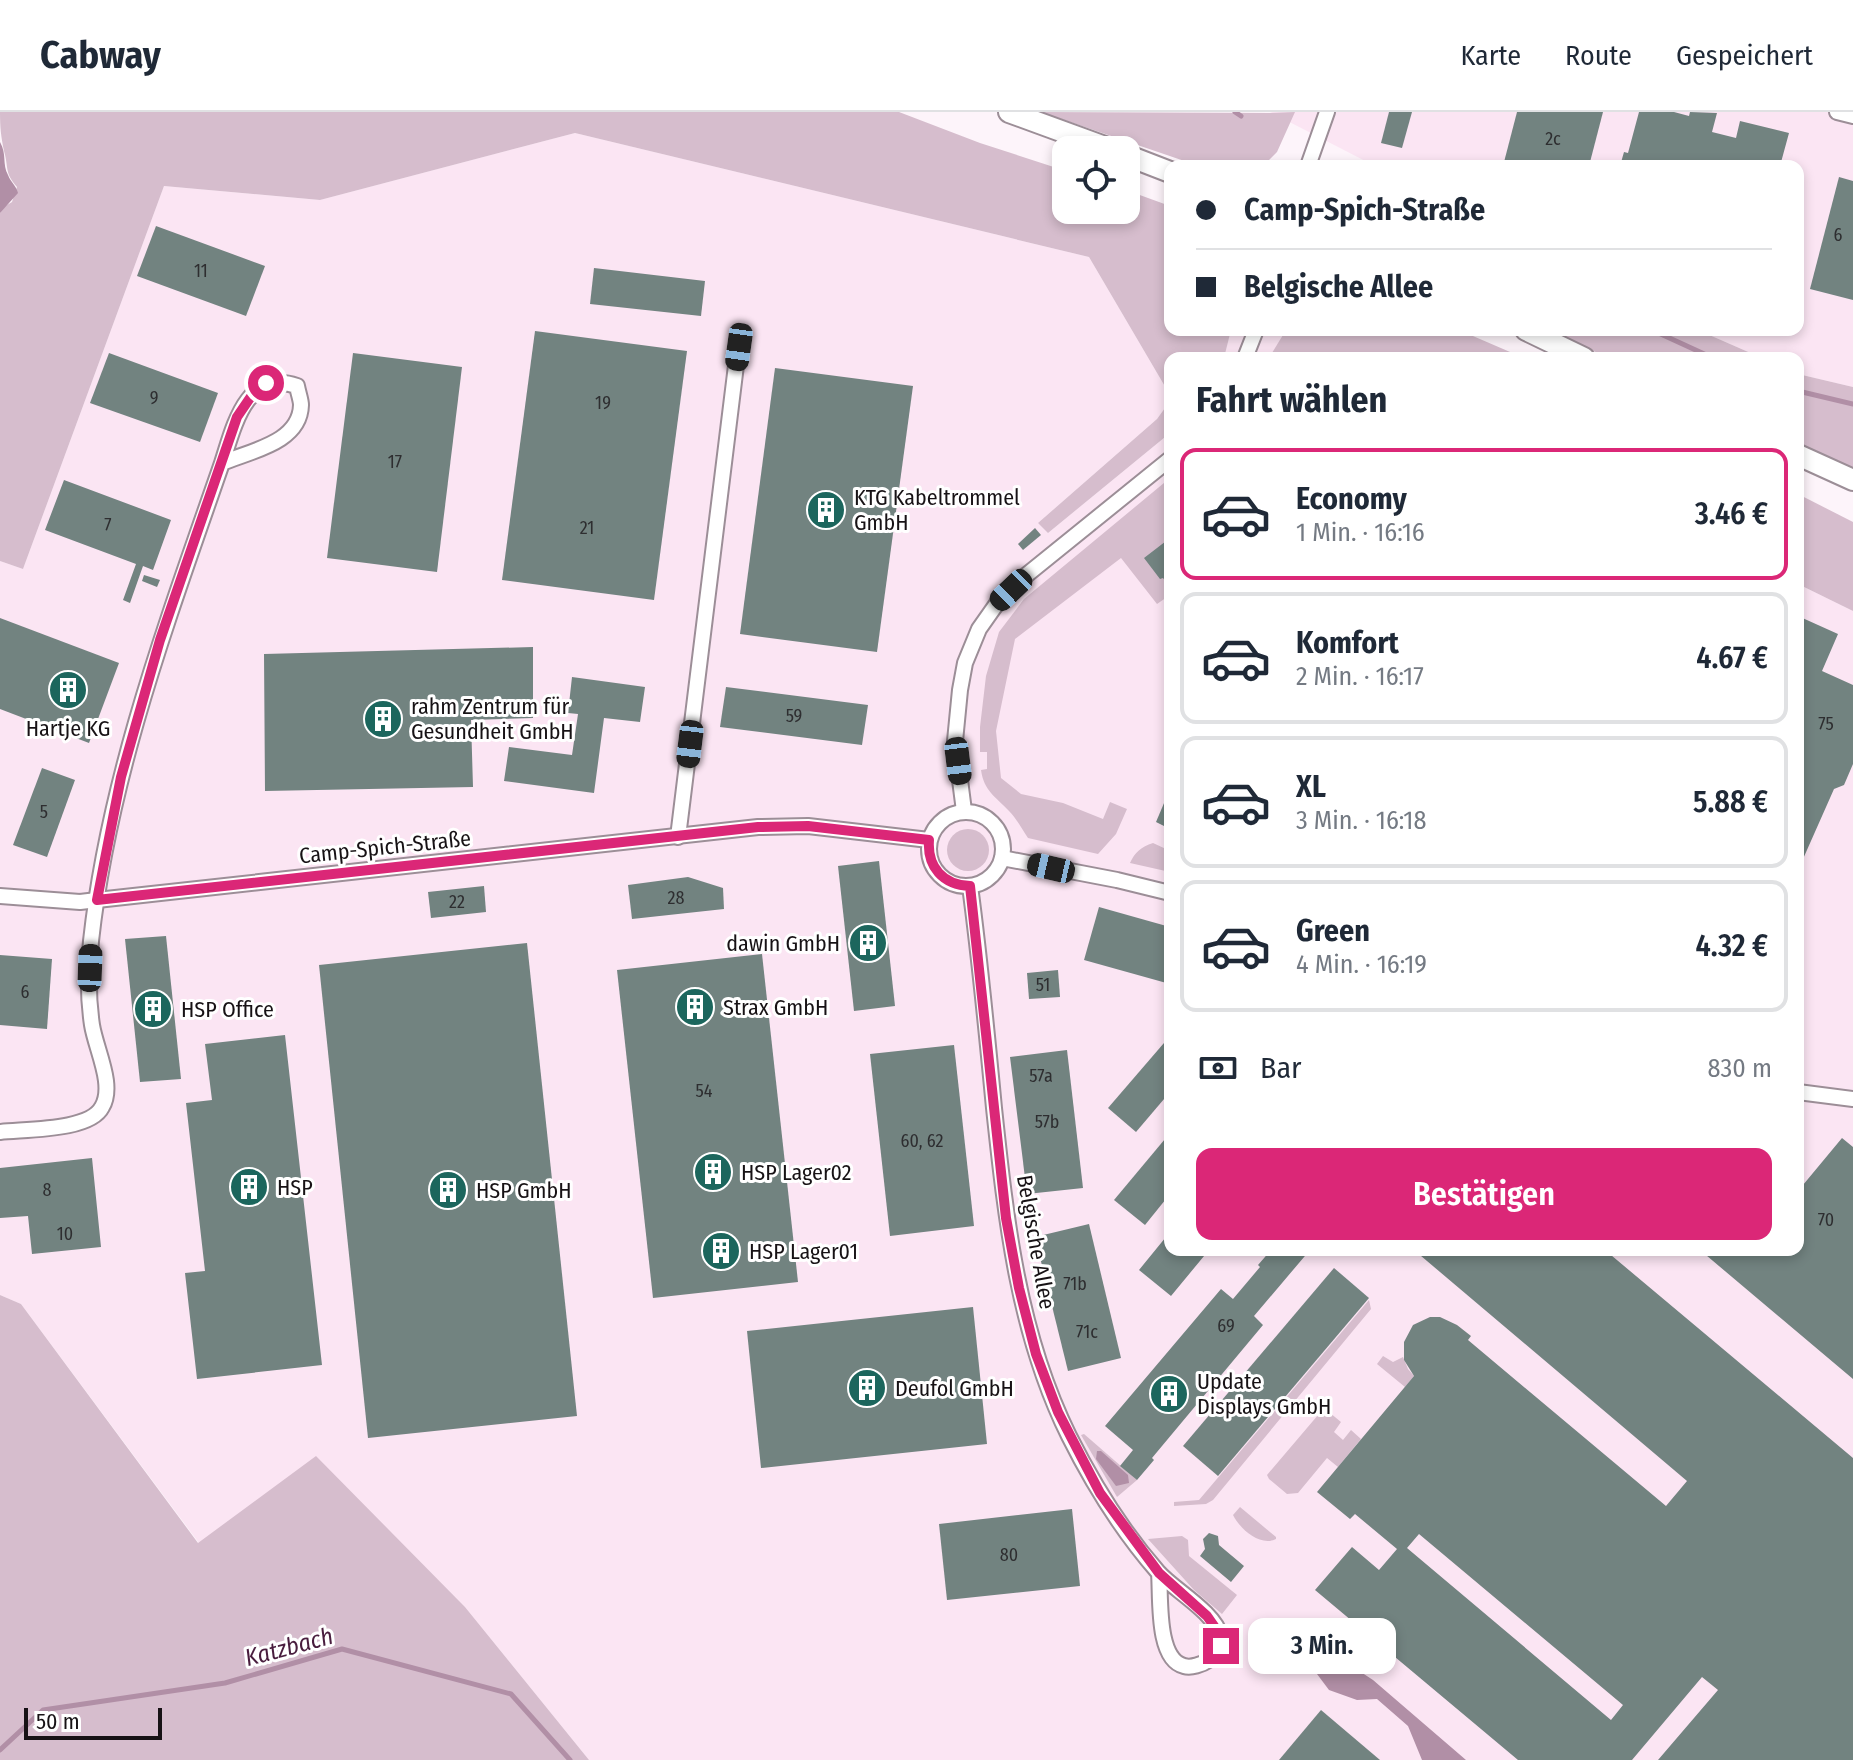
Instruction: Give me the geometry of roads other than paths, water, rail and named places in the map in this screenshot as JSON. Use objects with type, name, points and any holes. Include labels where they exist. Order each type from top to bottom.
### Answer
[{"type":"street","points":[[1009,112],[1075,136]]},
{"type":"street","points":[[1310,160],[1327,112]]},
{"type":"street","points":[[1837,112],[1853,116]]},
{"type":"street","points":[[1140,160],[1164,170]]},
{"type":"street","points":[[1538,336],[1572,352]]},
{"type":"street","points":[[678,837],[739,341]]},
{"type":"street","points":[[0,1132],[84,1123],[99,1113],[104,1104],[108,1093],[98,1054],[89,994],[91,942],[121,777],[160,640],[237,417],[250,398],[266,383],[281,380],[297,386],[301,405],[296,424],[282,439],[222,463]]},
{"type":"street","points":[[1804,458],[1853,480]]},
{"type":"street","points":[[964,811],[955,741],[965,663],[979,629],[998,602],[1024,577],[1164,464]]},
{"type":"street","points":[[964,811],[986,817],[995,825],[1003,846],[1002,858],[990,877],[970,886],[960,886],[942,877],[930,860],[929,840],[942,820],[964,811]]},
{"type":"street","name":"Camp-Spich-Straße","points":[[0,896],[80,902],[758,827],[795,826],[929,840]]},
{"type":"street","points":[[1002,858],[1164,892]]},
{"type":"street","name":"Belgische Allee","points":[[970,886],[1006,1218],[1036,1354],[1058,1412],[1081,1459],[1115,1514],[1159,1573],[1207,1616],[1221,1636],[1221,1646],[1211,1659],[1194,1666],[1183,1666],[1170,1658],[1163,1642],[1159,1573]]},
{"type":"street","points":[[1804,1093],[1853,1099]]},
{"type":"waterway","points":[[1235,112],[1241,116]]},
{"type":"waterway","points":[[1665,336],[1700,352]]},
{"type":"waterway","points":[[1804,392],[1853,404]]},
{"type":"waterway","name":"Katzbach","points":[[0,1750],[43,1710],[225,1683],[342,1649],[511,1694],[570,1760]]},
{"type":"place","name":"KTG Kabeltrommel GmbH","points":[[826,510]]},
{"type":"place","name":"Hartje KG","points":[[68,690]]},
{"type":"place","name":"rahm Zentrum für Gesundheit GmbH","points":[[383,719]]},
{"type":"place","name":"dawin GmbH","points":[[868,943]]},
{"type":"place","name":"Strax GmbH","points":[[695,1007]]},
{"type":"place","name":"HSP Office","points":[[153,1009]]},
{"type":"place","name":"HSP Lager02","points":[[713,1172]]},
{"type":"place","name":"HSP","points":[[249,1187]]},
{"type":"place","name":"HSP GmbH","points":[[448,1190]]},
{"type":"place","name":"HSP Lager01","points":[[721,1251]]},
{"type":"place","name":"Deufol GmbH","points":[[867,1388]]},
{"type":"place","name":"Update Displays GmbH","points":[[1169,1394]]}]
